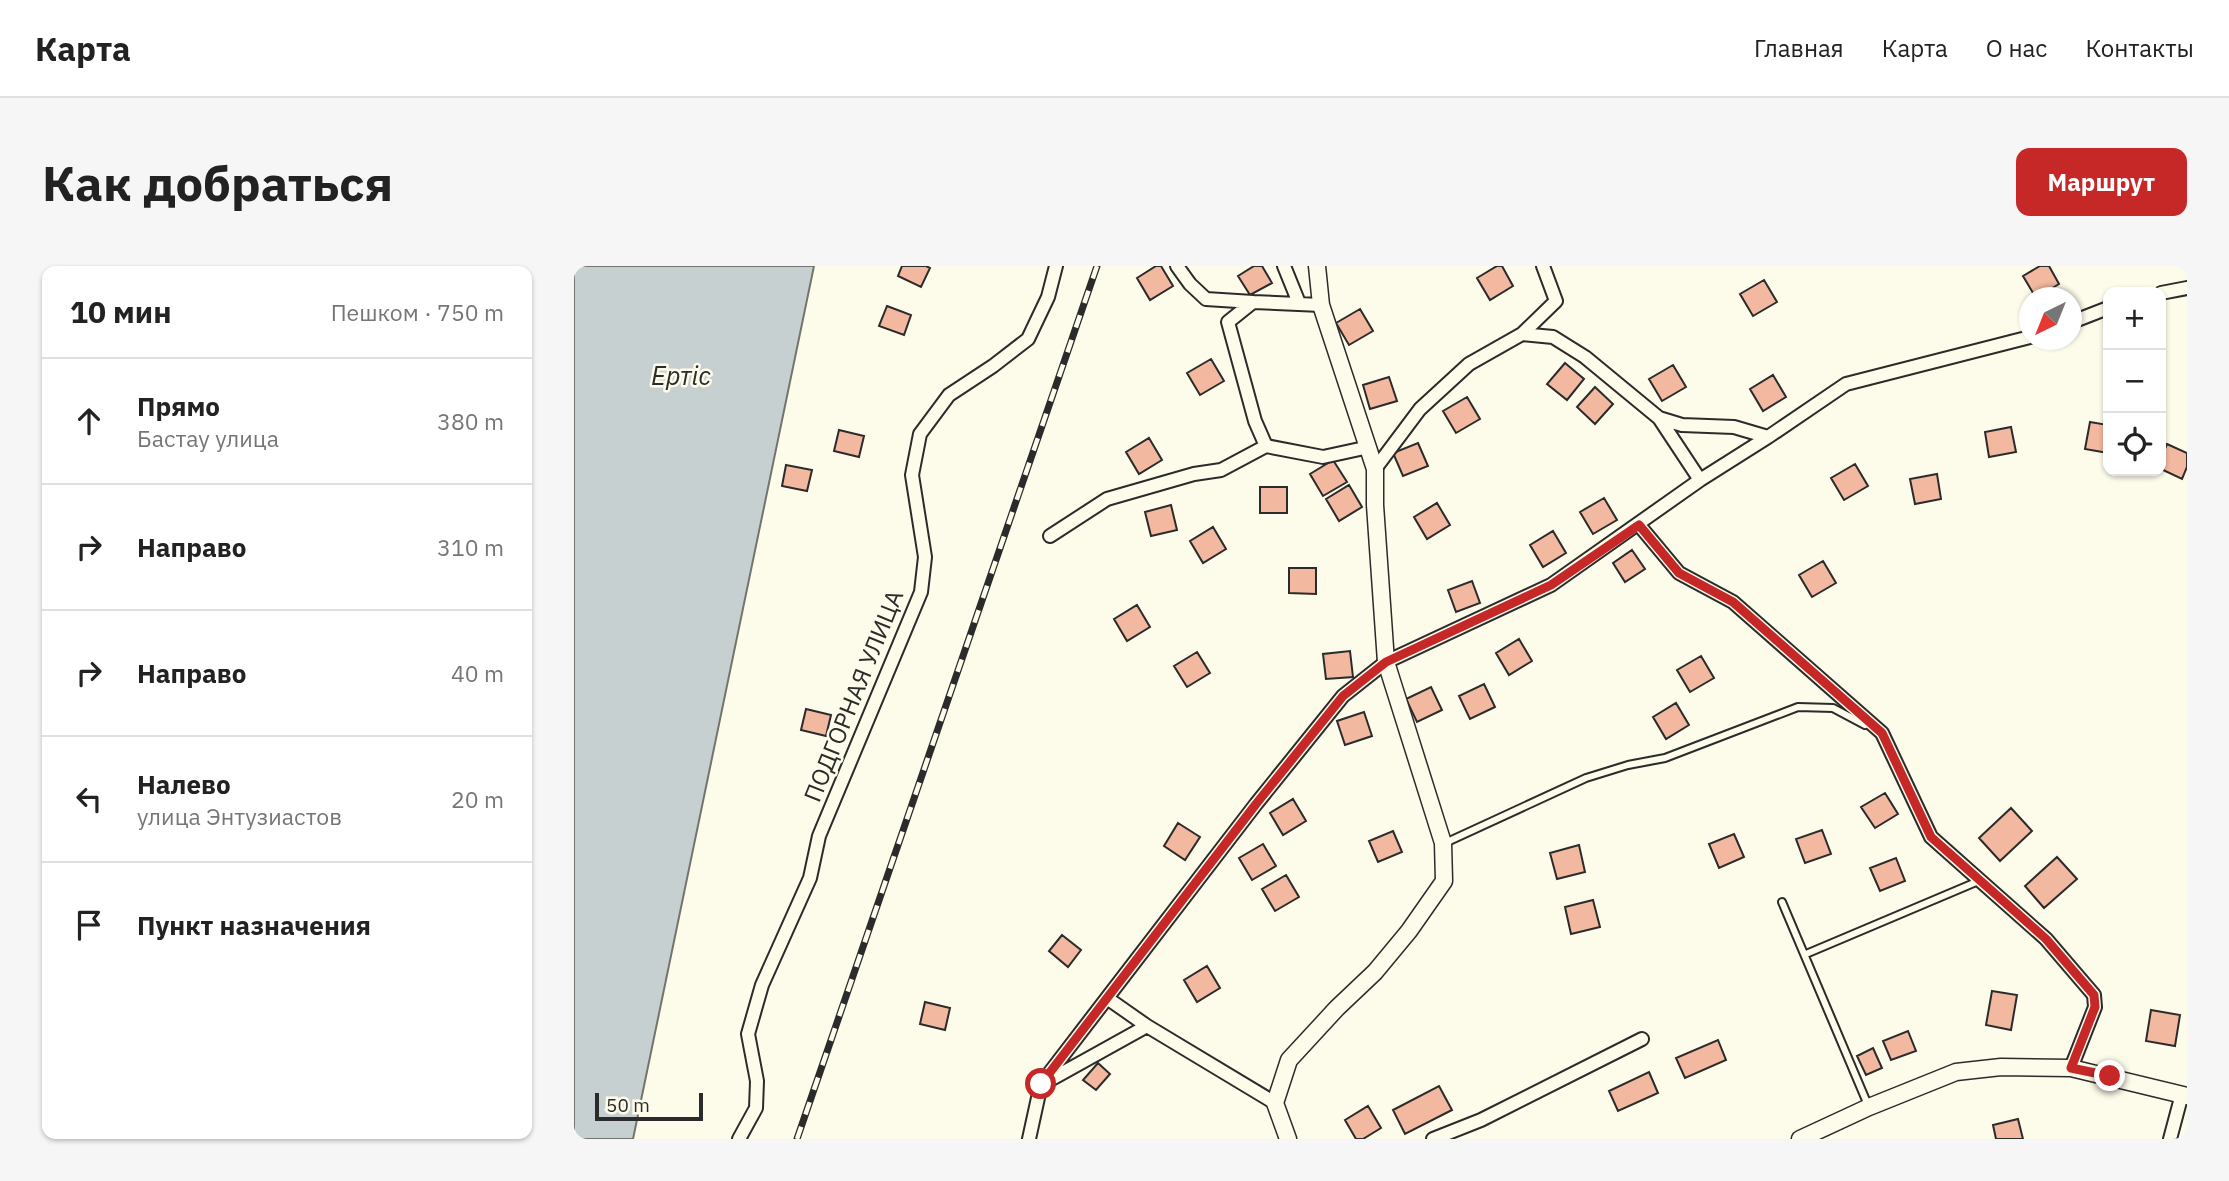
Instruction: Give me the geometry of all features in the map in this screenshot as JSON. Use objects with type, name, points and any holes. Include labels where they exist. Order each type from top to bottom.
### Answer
[{"type":"street","name":"ПОДГОРНАЯ УЛИЦА","points":[[739,1139],[756,1108],[757,1081],[748,1034],[762,985],[810,878],[819,836],[921,592],[925,557],[912,475],[920,435],[949,395],[1028,339],[1048,297],[1056,266]]},
{"type":"street","points":[[1177,266],[1190,284],[1206,299],[1321,305]]},
{"type":"street","points":[[1284,266],[1299,303]]},
{"type":"street","points":[[1288,1139],[1275,1103],[1289,1060],[1375,972],[1409,931],[1444,881],[1443,843],[1386,662],[1375,469],[1321,305],[1317,266]]},
{"type":"street","points":[[1375,469],[1420,409],[1469,364],[1522,334],[1556,301],[1543,266]]},
{"type":"street","points":[[2166,292],[2187,288]]},
{"type":"street","points":[[1253,302],[1228,322],[1255,421],[1266,446]]},
{"type":"street","points":[[2082,318],[2103,311]]},
{"type":"street","points":[[1522,334],[1553,337],[1585,357],[1659,418],[1700,480]]},
{"type":"street","points":[[1029,1139],[1041,1084],[1256,804],[1343,696],[1386,662],[1551,585],[1700,480],[1846,384],[2019,340]]},
{"type":"street","points":[[1659,418],[1682,425],[1734,427],[1768,437]]},
{"type":"street","points":[[1050,536],[1107,499],[1194,474],[1222,470],[1266,446],[1324,457],[1369,447]]},
{"type":"street","points":[[1639,525],[1679,573],[1733,602],[1882,733],[1931,837],[2046,939],[2094,995],[2095,1007],[2071,1068]]},
{"type":"street","points":[[1107,998],[1147,1026],[1275,1103]]},
{"type":"street","points":[[1041,1084],[1147,1026]]},
{"type":"street","points":[[1433,1139],[1481,1120],[1642,1039]]},
{"type":"street","points":[[1800,1139],[1869,1107],[1956,1072],[2001,1067],[2071,1068],[2185,1095],[2170,1139]]},
{"type":"lane","points":[[1443,843],[1586,778],[1628,765],[1665,758],[1798,707],[1833,708],[1882,733]]},
{"type":"lane","points":[[1805,954],[1981,880]]},
{"type":"lane","points":[[1782,902],[1869,1107]]},
{"type":"water","name":"Ертіс","points":[[574,266],[814,266],[633,1139],[574,1139]]},
{"type":"building","points":[[902,266],[930,268],[921,287],[898,276]]},
{"type":"building","points":[[1156,266],[1161,266],[1173,286],[1150,300],[1137,278]]},
{"type":"building","points":[[1254,266],[1262,266],[1272,283],[1250,295],[1238,276]]},
{"type":"building","points":[[1497,266],[1502,266],[1513,286],[1490,300],[1477,278]]},
{"type":"building","points":[[2040,266],[2049,266],[2059,284],[2054,287],[2030,287],[2023,276]]},
{"type":"building","points":[[1764,280],[1777,302],[1753,316],[1740,294]]},
{"type":"building","points":[[887,306],[911,315],[904,335],[879,326]]},
{"type":"building","points":[[1360,309],[1373,331],[1349,345],[1336,323]]},
{"type":"building","points":[[1211,359],[1224,381],[1200,395],[1187,373]]},
{"type":"building","points":[[1565,363],[1584,379],[1567,400],[1547,384]]},
{"type":"building","points":[[1673,365],[1686,387],[1662,401],[1649,379]]},
{"type":"building","points":[[1773,375],[1786,397],[1763,411],[1750,389]]},
{"type":"building","points":[[1389,377],[1397,401],[1370,409],[1363,385]]},
{"type":"building","points":[[1595,387],[1613,404],[1595,424],[1577,407]]},
{"type":"building","points":[[1467,397],[1480,419],[1456,433],[1443,411]]},
{"type":"building","points":[[2090,422],[2103,424],[2103,452],[2085,449]]},
{"type":"building","points":[[2011,427],[2016,452],[1989,457],[1985,432]]},
{"type":"building","points":[[839,430],[864,436],[859,457],[834,451]]},
{"type":"building","points":[[1149,438],[1162,460],[1139,474],[1126,452]]},
{"type":"building","points":[[1418,443],[1428,466],[1403,476],[1393,453]]},
{"type":"building","points":[[2167,444],[2187,453],[2187,467],[2182,479],[2166,471]]},
{"type":"building","points":[[1333,460],[1347,482],[1323,496],[1310,474]]},
{"type":"building","points":[[1855,464],[1868,486],[1844,500],[1831,478]]},
{"type":"building","points":[[786,465],[812,470],[807,491],[782,486]]},
{"type":"building","points":[[1937,474],[1941,499],[1915,504],[1910,479]]},
{"type":"building","points":[[1349,485],[1362,507],[1339,521],[1326,499]]},
{"type":"building","points":[[1260,487],[1287,487],[1287,513],[1260,513]]},
{"type":"building","points":[[1604,498],[1617,520],[1593,534],[1580,512]]},
{"type":"building","points":[[1437,503],[1450,525],[1427,539],[1414,517]]},
{"type":"building","points":[[1171,505],[1177,530],[1151,536],[1145,512]]},
{"type":"building","points":[[1213,527],[1226,549],[1203,563],[1190,541]]},
{"type":"building","points":[[1553,531],[1566,553],[1543,567],[1530,545]]},
{"type":"building","points":[[1632,550],[1645,569],[1625,582],[1613,563]]},
{"type":"building","points":[[1823,561],[1836,583],[1812,597],[1799,575]]},
{"type":"building","points":[[1289,568],[1316,568],[1316,594],[1289,593]]},
{"type":"building","points":[[1472,581],[1480,603],[1456,612],[1448,590]]},
{"type":"building","points":[[1137,605],[1150,627],[1127,641],[1114,619]]},
{"type":"building","points":[[1519,639],[1532,661],[1509,675],[1496,653]]},
{"type":"building","points":[[1350,651],[1353,677],[1326,679],[1323,654]]},
{"type":"building","points":[[1197,652],[1210,673],[1187,687],[1174,666]]},
{"type":"building","points":[[1701,656],[1714,678],[1690,692],[1677,670]]},
{"type":"building","points":[[1484,684],[1495,707],[1470,719],[1459,696]]},
{"type":"building","points":[[1431,687],[1442,710],[1417,722],[1406,699]]},
{"type":"building","points":[[1676,703],[1689,725],[1666,739],[1653,717]]},
{"type":"building","points":[[806,709],[831,715],[826,736],[801,730]]},
{"type":"building","points":[[1364,712],[1372,736],[1345,745],[1337,721]]},
{"type":"building","points":[[1885,793],[1898,814],[1875,828],[1861,807]]},
{"type":"building","points":[[1293,799],[1306,821],[1283,835],[1270,813]]},
{"type":"building","points":[[2011,808],[2032,831],[2000,861],[1979,838]]},
{"type":"building","points":[[1178,823],[1200,837],[1185,860],[1164,846]]},
{"type":"building","points":[[1822,830],[1831,854],[1805,863],[1796,839]]},
{"type":"building","points":[[1393,831],[1402,852],[1378,862],[1369,841]]},
{"type":"building","points":[[1734,834],[1744,857],[1719,868],[1709,844]]},
{"type":"building","points":[[1263,844],[1276,866],[1252,880],[1239,858]]},
{"type":"building","points":[[1579,845],[1585,872],[1557,879],[1550,853]]},
{"type":"building","points":[[2057,857],[2077,879],[2044,908],[2025,886]]},
{"type":"building","points":[[1896,858],[1905,881],[1880,891],[1870,868]]},
{"type":"building","points":[[1286,875],[1299,897],[1275,911],[1262,889]]},
{"type":"building","points":[[1593,900],[1600,927],[1571,934],[1565,907]]},
{"type":"building","points":[[1062,935],[1081,950],[1068,967],[1049,951]]},
{"type":"building","points":[[1207,966],[1220,988],[1197,1002],[1184,980]]},
{"type":"building","points":[[1992,991],[2017,995],[2011,1030],[1986,1025]]},
{"type":"building","points":[[925,1002],[950,1008],[945,1030],[920,1024]]},
{"type":"building","points":[[2151,1010],[2180,1015],[2175,1046],[2146,1041]]},
{"type":"building","points":[[1908,1031],[1916,1051],[1891,1060],[1883,1041]]},
{"type":"building","points":[[1718,1040],[1726,1060],[1685,1078],[1676,1058]]},
{"type":"building","points":[[1873,1048],[1882,1068],[1866,1075],[1857,1056]]},
{"type":"building","points":[[1098,1063],[1110,1074],[1096,1090],[1083,1080]]},
{"type":"building","points":[[1649,1072],[1658,1093],[1618,1111],[1609,1091]]},
{"type":"building","points":[[1439,1086],[1452,1110],[1405,1134],[1393,1110]]},
{"type":"building","points":[[1368,1106],[1381,1128],[1363,1139],[1356,1139],[1345,1120]]},
{"type":"building","points":[[2018,1119],[2023,1139],[1996,1139],[1993,1125]]},
{"type":"railway","points":[[797,1139],[1097,266]]},
{"type":"route","points":[[1041,1084],[1256,804],[1343,696],[1386,662],[1551,585],[1639,525],[1679,573],[1733,602],[1882,733],[1931,837],[2046,939],[2094,995],[2095,1007],[2071,1068],[2110,1076]]}]
